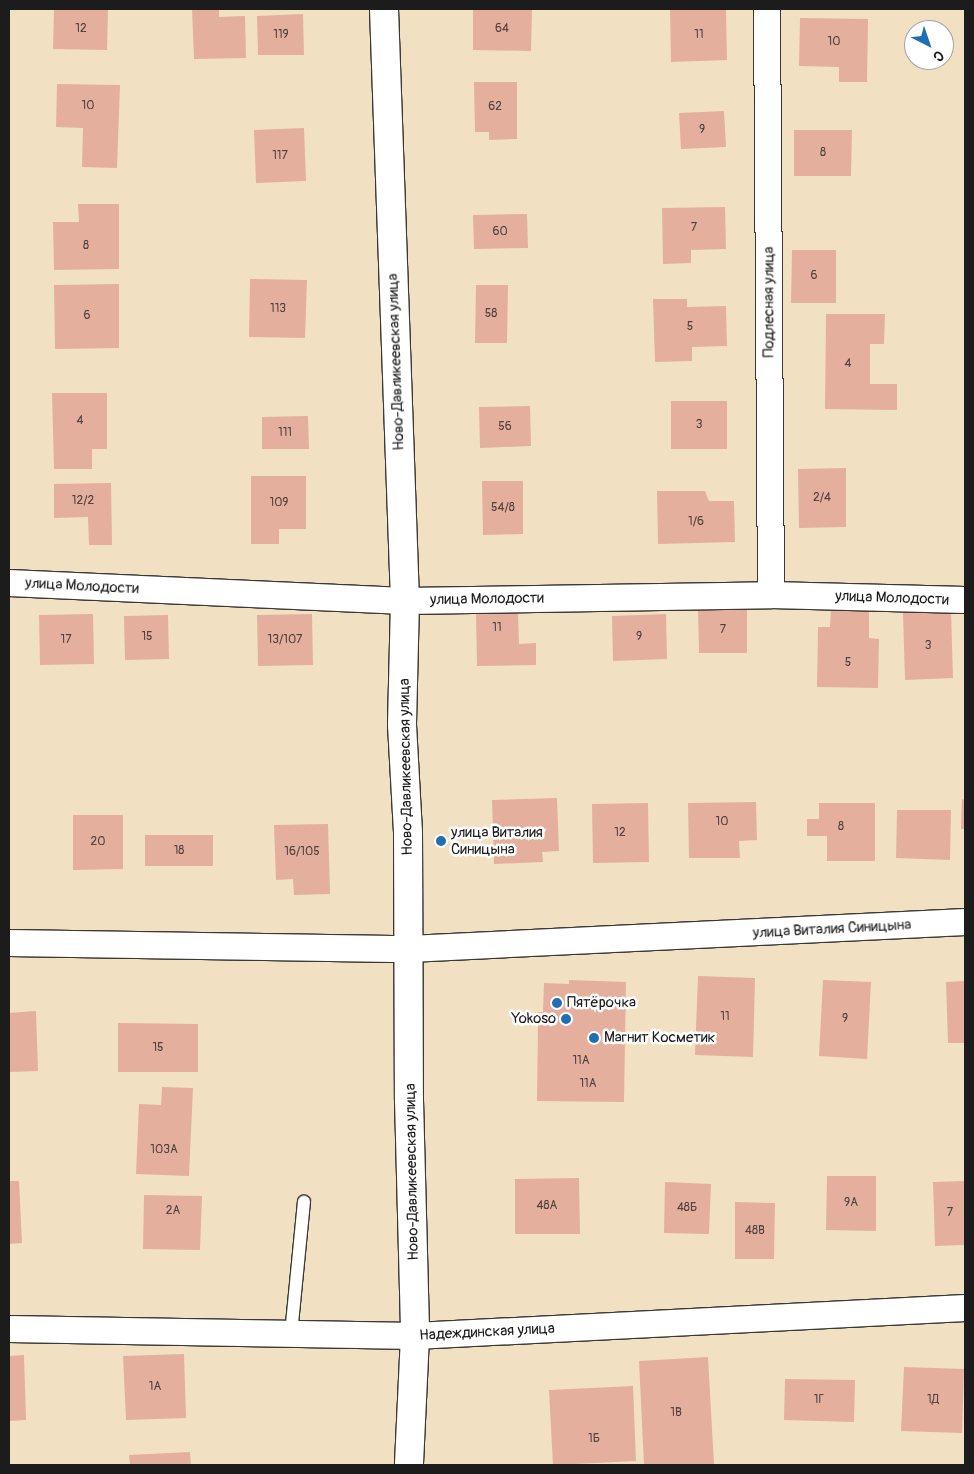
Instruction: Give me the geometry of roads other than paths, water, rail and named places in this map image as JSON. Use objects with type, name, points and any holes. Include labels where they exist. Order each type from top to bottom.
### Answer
[{"type":"street","name":"Ново-Давликеевская улица","points":[[384,9],[405,601],[402,725],[409,948],[415,1336],[409,1465]]},
{"type":"street","name":"Подлесная улица","points":[[767,9],[771,595]]},
{"type":"street","name":"улица Молодости","points":[[9,583],[405,601],[771,595],[965,600]]},
{"type":"street","name":"улица Виталия Синицына","points":[[9,943],[409,948],[965,922]]},
{"type":"street","name":"Надеждинская улица","points":[[9,1329],[415,1336],[965,1308]]},
{"type":"lane","points":[[291,1334],[304,1202]]},
{"type":"place","name":"улица Виталия Синицына","points":[[441,841]]},
{"type":"place","name":"Пятёрочка","points":[[557,1003]]},
{"type":"place","name":"Yokoso","points":[[566,1019]]},
{"type":"place","name":"Магнит Косметик","points":[[594,1038]]}]
